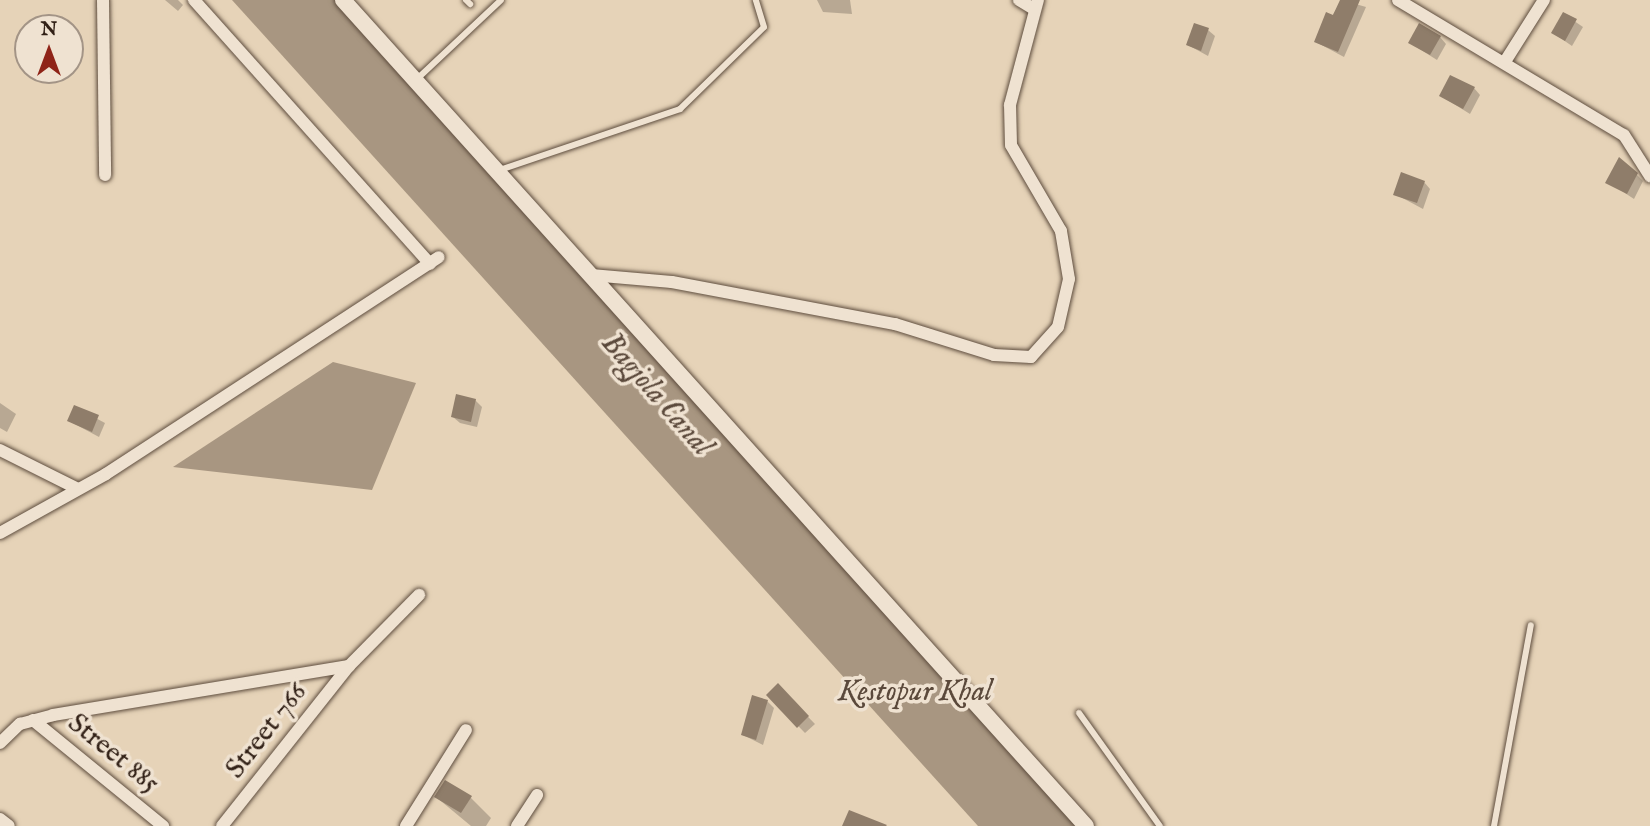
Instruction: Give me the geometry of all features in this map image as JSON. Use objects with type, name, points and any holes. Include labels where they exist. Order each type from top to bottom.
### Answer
[{"type":"street","points":[[103,0],[105,175]]},
{"type":"street","points":[[0,533],[78,489],[435,261],[194,0]]},
{"type":"street","points":[[343,0],[497,171],[511,193],[591,275],[1086,826]]},
{"type":"street","points":[[591,275],[672,282],[746,301],[895,324],[994,355],[1031,357],[1058,327],[1069,256],[1052,211],[1011,145],[1010,104],[1036,4],[1019,0]]},
{"type":"street","points":[[1398,0],[1506,60],[1624,135],[1650,176]]},
{"type":"street","points":[[1506,60],[1544,0]]},
{"type":"street","points":[[0,450],[78,489]]},
{"type":"street","name":"Street 766","points":[[222,826],[349,666],[419,595]]},
{"type":"street","points":[[0,743],[33,720],[349,666]]},
{"type":"street","name":"Street 885","points":[[33,720],[163,826]]},
{"type":"street","points":[[406,826],[466,730]]},
{"type":"street","points":[[517,826],[537,795]]},
{"type":"street","points":[[0,819],[9,826]]},
{"type":"lane","points":[[415,80],[501,0]]},
{"type":"lane","points":[[497,171],[680,109],[764,27],[756,0]]},
{"type":"lane","points":[[1494,826],[1531,625]]},
{"type":"lane","points":[[1079,713],[1160,826]]},
{"type":"water","name":"Kestopur Khal","points":[[232,0],[347,0],[1094,826],[978,826]]},
{"type":"water","points":[[333,362],[416,383],[372,490],[173,467]]},
{"type":"building","points":[[1340,0],[1360,0],[1338,52],[1314,42],[1326,12],[1333,15]]},
{"type":"building","points":[[1563,12],[1577,19],[1565,41],[1551,33]]},
{"type":"building","points":[[1194,23],[1209,28],[1201,51],[1186,45]]},
{"type":"building","points":[[1419,23],[1441,36],[1430,55],[1408,43]]},
{"type":"building","points":[[1450,75],[1475,87],[1463,109],[1439,96]]},
{"type":"building","points":[[1619,157],[1638,173],[1627,194],[1605,183]]},
{"type":"building","points":[[1401,172],[1425,181],[1417,203],[1393,195]]},
{"type":"building","points":[[456,394],[476,399],[471,422],[451,417]]},
{"type":"building","points":[[74,405],[99,415],[92,432],[67,421]]},
{"type":"building","points":[[778,683],[809,716],[797,728],[766,695]]},
{"type":"building","points":[[752,695],[768,700],[756,740],[741,735]]},
{"type":"building","points":[[445,780],[472,796],[461,813],[434,797]]},
{"type":"building","points":[[849,810],[887,825],[842,826]]},
{"type":"water label","name":"Bagjola Canal","points":[[656,395]]}]
